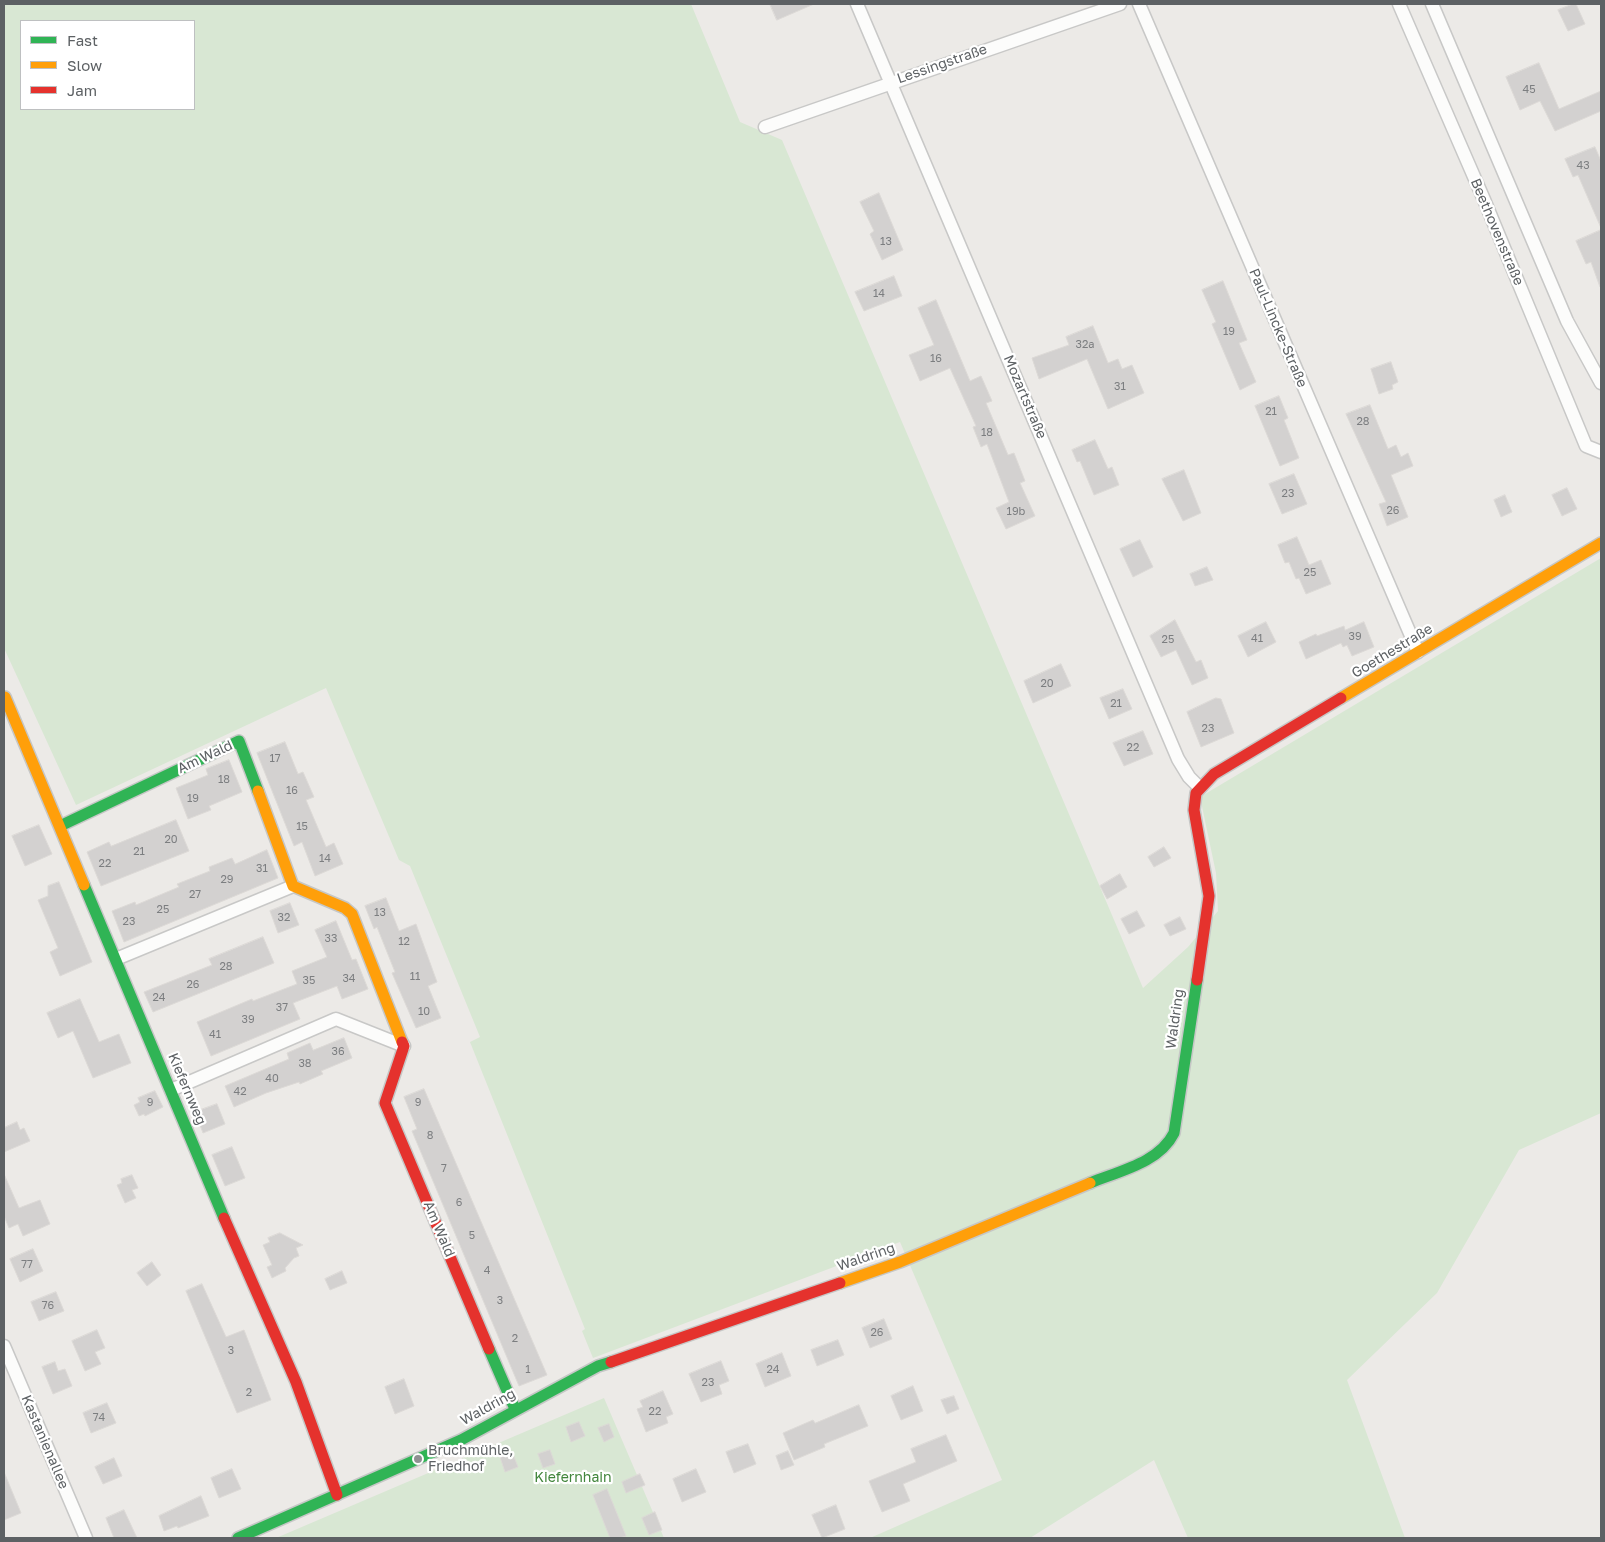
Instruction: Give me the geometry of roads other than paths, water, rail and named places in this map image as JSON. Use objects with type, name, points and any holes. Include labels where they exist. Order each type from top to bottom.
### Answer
[{"type":"street","name":"Mozartstraße","points":[[857,4],[1178,759],[1189,777],[1199,787]]},
{"type":"street","name":"Lessingstraße","points":[[765,127],[1120,4]]},
{"type":"street","name":"Paul-Lincke-Straße","points":[[1139,4],[1418,652]]},
{"type":"street","name":"Beethovenstraße","points":[[1399,4],[1489,211],[1586,446],[1601,452]]},
{"type":"street","points":[[1432,4],[1567,321],[1601,383]]},
{"type":"street","name":"Goethestraße","points":[[1199,787],[1214,774],[1601,543]]},
{"type":"street","name":"Kiefernweg","points":[[4,697],[172,1090],[222,1214],[296,1382],[337,1495]]},
{"type":"street","name":"Am Wald","points":[[60,826],[239,741],[293,886]]},
{"type":"street","name":"Waldring","points":[[238,1538],[461,1440],[515,1409],[598,1366],[900,1262],[1131,1168],[1151,1158],[1168,1145],[1177,1121],[1208,896],[1208,883],[1193,798],[1199,787]]},
{"type":"street","points":[[116,959],[293,886],[345,908],[352,914],[404,1046]]},
{"type":"street","points":[[172,1090],[336,1019],[404,1046]]},
{"type":"street","name":"Am Wald","points":[[404,1046],[385,1103],[515,1409]]},
{"type":"street","name":"Kastanienallee","points":[[4,1346],[86,1538]]},
{"type":"place","name":"Bruchmühle, Friedhof","points":[[418,1459]]},
{"type":"park label","name":"Kiefernhain","points":[[573,1478]]}]
